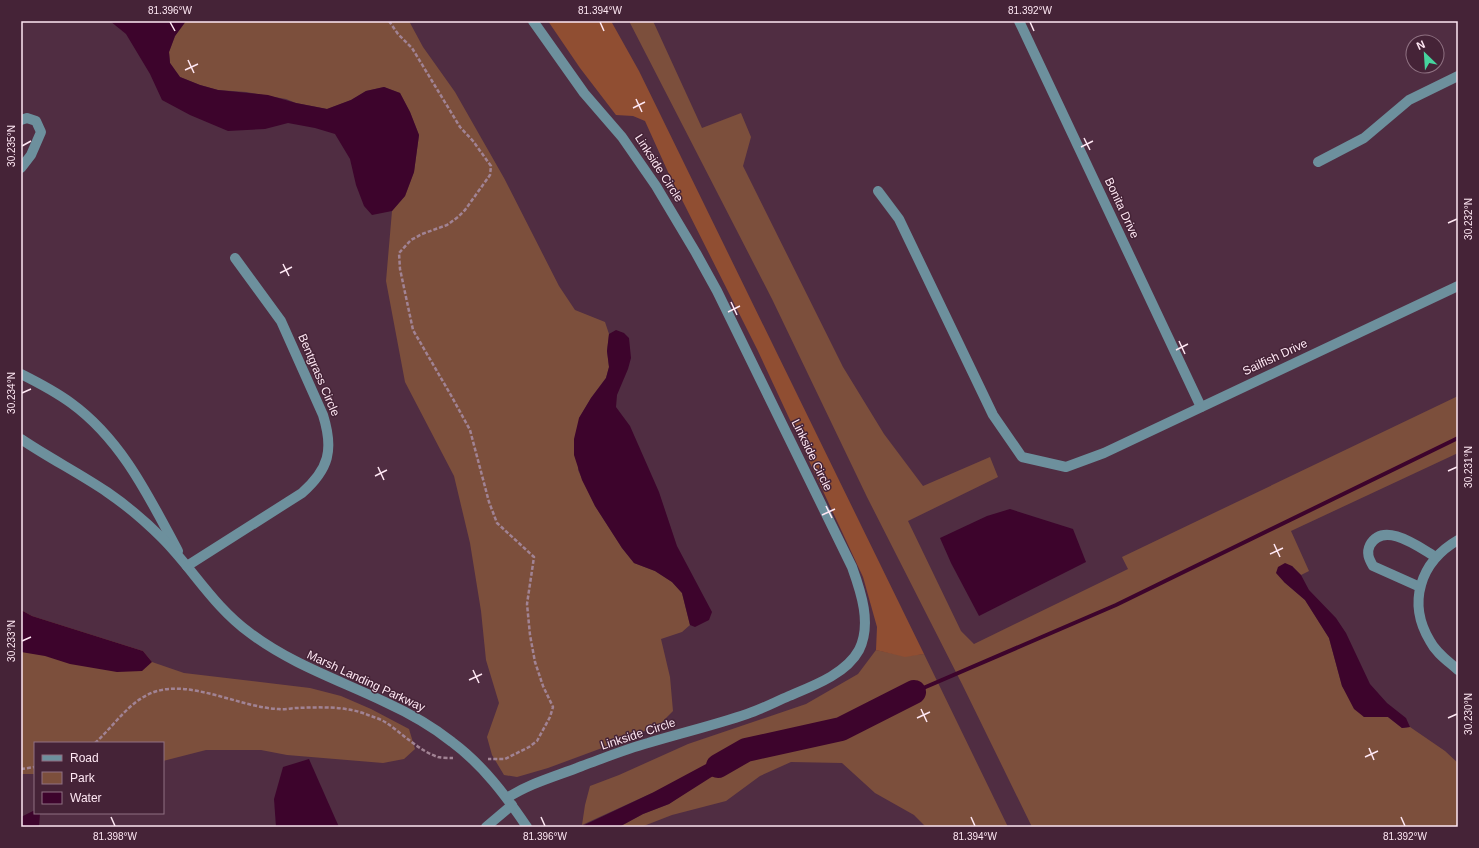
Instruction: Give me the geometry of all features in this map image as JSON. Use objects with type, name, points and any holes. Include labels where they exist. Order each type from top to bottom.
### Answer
[{"type":"street","name":"Linkside Circle","points":[[486,827],[510,802],[533,784],[647,743],[748,714],[802,691],[823,680],[844,667],[852,659],[861,644],[865,627],[859,586],[852,567],[720,298],[696,253],[656,186],[622,137],[584,93],[533,21]]},
{"type":"street","name":"Bonita Drive","points":[[1019,21],[1201,407]]},
{"type":"street","points":[[1318,162],[1364,138],[1408,100],[1458,76]]},
{"type":"street","points":[[21,120],[26,118],[36,121],[40,132],[31,155],[21,168]]},
{"type":"street","name":"Sailfish Drive","points":[[878,191],[899,219],[993,415],[1022,457],[1066,467],[1104,453],[1458,286]]},
{"type":"street","name":"Bentgrass Circle","points":[[187,566],[302,493],[315,481],[322,471],[327,459],[329,444],[328,430],[323,415],[281,321],[235,258]]},
{"type":"street","name":"Marsh Landing Parkway","points":[[21,374],[46,387],[72,404],[94,422],[114,443],[131,466],[187,566],[201,586],[224,611],[271,648],[309,669],[385,702],[420,720],[453,742],[481,768],[510,802],[527,827]]},
{"type":"street","name":"Marsh Landing Parkway","points":[[21,439],[43,454],[108,492],[136,514],[162,538],[187,566]]},
{"type":"street","points":[[1420,586],[1373,566],[1369,560],[1368,553],[1372,542],[1378,537],[1392,534],[1404,539],[1436,558]]},
{"type":"street","points":[[1458,540],[1446,548],[1427,569],[1418,594],[1419,612],[1426,635],[1436,650],[1458,670]]},
{"type":"path","points":[[96,742],[142,697],[171,689],[278,709],[331,708],[360,711],[384,721],[400,734],[439,757],[506,759],[529,748],[537,740],[550,717],[553,708],[543,686],[535,662],[530,635],[527,604],[534,557],[498,524],[489,502],[470,430],[413,330],[400,269],[399,253],[412,240],[422,234],[447,225],[458,217],[465,210],[490,175],[491,166],[473,141],[460,127],[412,48],[398,34],[389,21]]},
{"type":"path","points":[[21,769],[34,767]]},
{"type":"green space","points":[[186,21],[409,21],[423,47],[455,92],[504,178],[559,286],[575,310],[605,322],[609,334],[607,351],[609,367],[606,378],[591,398],[579,418],[578,470],[595,506],[622,548],[634,563],[655,571],[672,582],[682,593],[690,625],[682,632],[661,639],[670,677],[673,711],[659,725],[548,768],[517,777],[504,775],[492,755],[487,737],[499,703],[486,660],[481,611],[470,543],[454,476],[405,382],[386,281],[392,211],[405,196],[414,172],[419,135],[410,112],[400,93],[384,87],[366,91],[351,100],[327,109],[296,103],[286,99],[246,92],[218,90],[180,77],[170,63],[169,52],[175,36]]},
{"type":"green space","points":[[629,21],[653,21],[702,128],[741,113],[751,137],[743,166],[843,367],[884,434],[923,486],[990,457],[998,477],[908,521],[961,631],[974,644],[1128,569],[1122,557],[1458,396],[1458,453],[1291,531],[1309,571],[1301,575],[1292,566],[1284,582],[1305,600],[1329,638],[1342,686],[1364,717],[1388,717],[1402,728],[1410,727],[1445,751],[1458,763],[1458,827],[1032,827],[962,684],[867,497],[772,299]]},
{"type":"green space","points":[[21,610],[32,616],[143,651],[152,662],[184,673],[310,688],[341,696],[371,709],[409,729],[415,749],[404,759],[383,763],[287,755],[261,750],[206,750],[164,761],[164,742],[34,742],[34,774],[21,774]]},
{"type":"green space","points":[[876,650],[905,656],[924,654],[1008,827],[926,827],[914,815],[875,793],[842,763],[791,762],[760,776],[726,801],[672,815],[641,827],[619,827],[643,814],[669,804],[697,785],[652,793],[582,825],[590,786],[619,775],[688,744],[806,704],[858,674]]},
{"type":"shaded area","points":[[548,21],[611,21],[639,71],[924,654],[905,657],[876,650],[877,627],[863,577],[757,349],[668,172],[645,121],[633,116],[616,115],[580,68]]},
{"type":"water","points":[[110,21],[186,21],[175,36],[169,52],[170,63],[180,77],[218,90],[268,95],[296,103],[327,109],[351,100],[366,91],[384,87],[400,93],[410,112],[419,135],[414,172],[405,196],[392,211],[372,215],[364,206],[356,185],[350,159],[335,134],[315,128],[288,123],[265,129],[228,131],[190,115],[162,100],[150,74],[126,34]]},
{"type":"water","points":[[616,330],[624,333],[629,338],[631,358],[617,395],[616,407],[630,426],[659,492],[677,546],[712,612],[709,620],[695,627],[690,625],[682,593],[672,582],[655,571],[634,563],[622,548],[595,506],[582,480],[574,455],[574,439],[579,418],[591,398],[606,378],[609,367],[607,351],[609,334]]},
{"type":"water","points":[[1010,509],[1073,529],[1086,562],[979,616],[951,563],[940,538],[987,516]]},
{"type":"water","points":[[1285,563],[1292,566],[1301,575],[1309,590],[1336,618],[1346,633],[1370,684],[1387,703],[1406,718],[1410,727],[1402,728],[1388,717],[1364,717],[1354,709],[1342,686],[1329,638],[1305,600],[1276,573],[1278,567]]},
{"type":"water","points":[[21,610],[32,616],[143,651],[152,662],[142,671],[117,672],[70,664],[45,656],[21,652]]},
{"type":"water","points":[[736,748],[746,750],[743,757],[669,804],[643,814],[619,827],[580,827],[652,793]]},
{"type":"water","points":[[309,759],[339,827],[276,827],[274,799],[283,767]]},
{"type":"water","points":[[34,810],[34,814],[40,814],[39,827],[21,827],[21,817]]},
{"type":"waterway","points":[[914,692],[1116,605],[1458,438]]},
{"type":"waterway","points":[[718,766],[746,750],[841,729],[914,692]]}]
